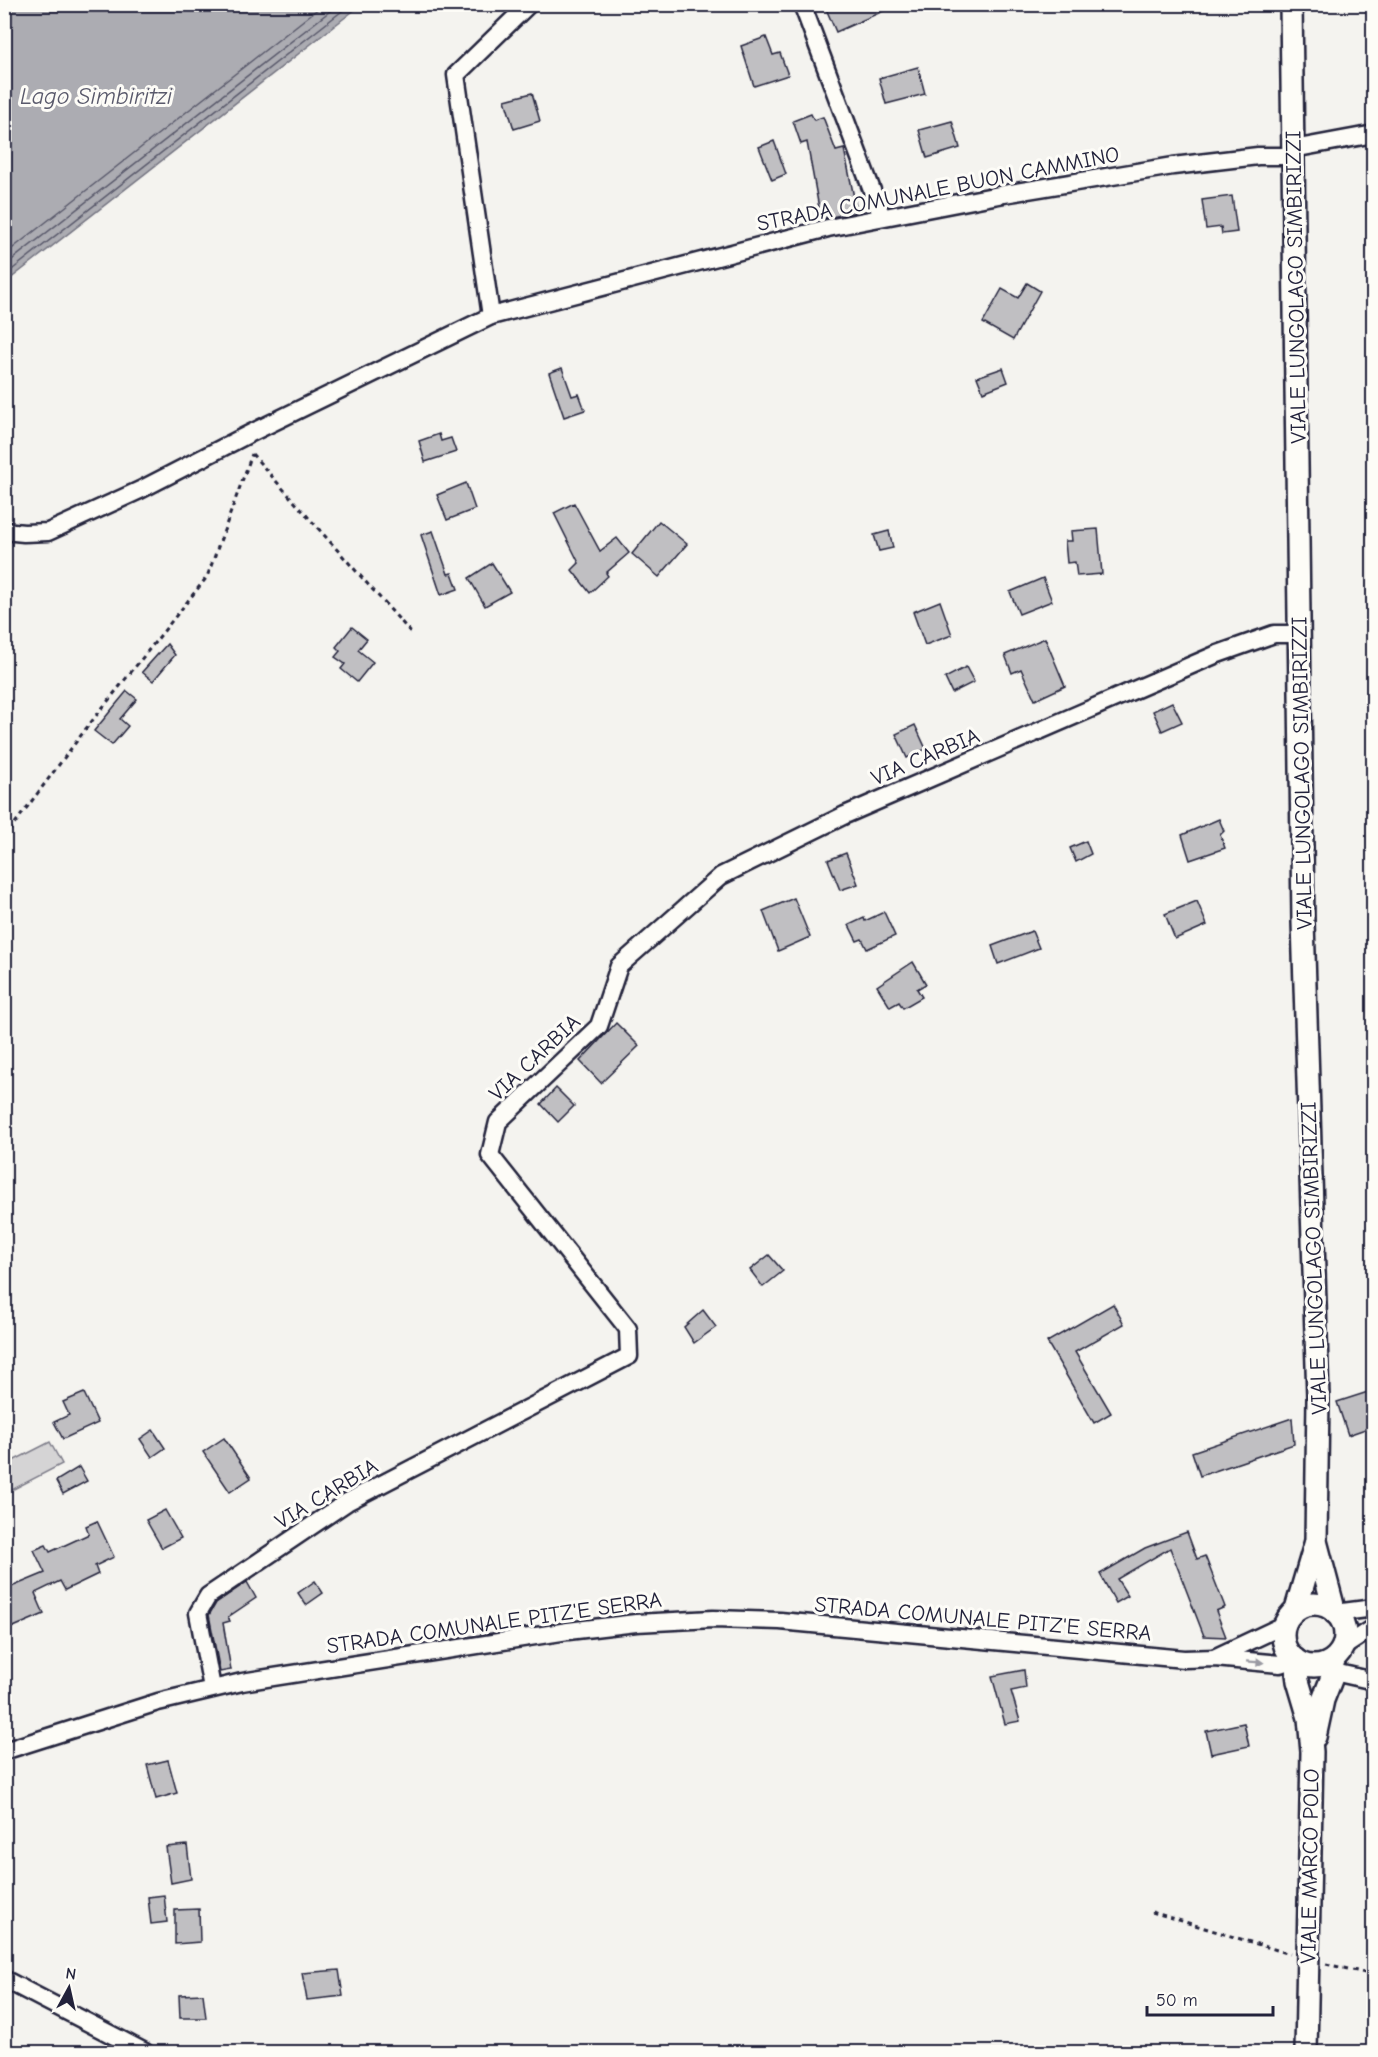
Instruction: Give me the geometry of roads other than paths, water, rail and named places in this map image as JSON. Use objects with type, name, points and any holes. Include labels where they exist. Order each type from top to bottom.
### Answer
[{"type":"main road","name":"VIALE LUNGOLAGO SIMBIRIZZI","points":[[1291,4],[1306,1070],[1318,1398],[1316,1540],[1335,1613]]},
{"type":"main road","name":"VIALE LUNGOLAGO SIMBIRIZZI","points":[[1290,1617],[1316,1540]]},
{"type":"main road","points":[[1306,1605],[1326,1607],[1335,1613],[1344,1629],[1338,1658],[1316,1665],[1304,1665],[1288,1653],[1283,1640],[1290,1617],[1306,1605]]},
{"type":"main road","name":"VIALE MARCO POLO","points":[[1312,1752],[1323,1700],[1338,1658]]},
{"type":"main road","name":"VIALE MARCO POLO","points":[[1295,1659],[1298,1681],[1309,1718],[1312,1752],[1306,2052]]},
{"type":"street","points":[[491,316],[456,75],[529,4]]},
{"type":"street","points":[[802,4],[882,217]]},
{"type":"street","name":"STRADA COMUNALE BUON CAMMINO","points":[[4,531],[48,532],[140,490],[491,316],[828,228],[1004,194],[1173,166],[1293,152],[1374,134]]},
{"type":"street","name":"VIA CARBIA","points":[[212,1688],[198,1613],[208,1596],[347,1502],[629,1356],[628,1329],[490,1155],[498,1122],[599,1026],[619,966],[721,876],[844,815],[1215,655],[1274,634],[1300,634]]},
{"type":"street","points":[[1335,1613],[1374,1608]]},
{"type":"street","name":"STRADA COMUNALE PITZ'E SERRA","points":[[1215,1658],[1290,1617]]},
{"type":"street","name":"STRADA COMUNALE PITZ'E SERRA","points":[[4,1751],[158,1702],[212,1688],[328,1667],[636,1623],[713,1619],[769,1621],[1184,1659],[1215,1658],[1280,1664],[1295,1659]]},
{"type":"street","points":[[1374,1627],[1338,1658],[1374,1680]]},
{"type":"street","points":[[4,1979],[145,2052]]},
{"type":"water","name":"Lago Simbiritzi","points":[[5,4],[361,4],[361,5],[5,283]]}]
